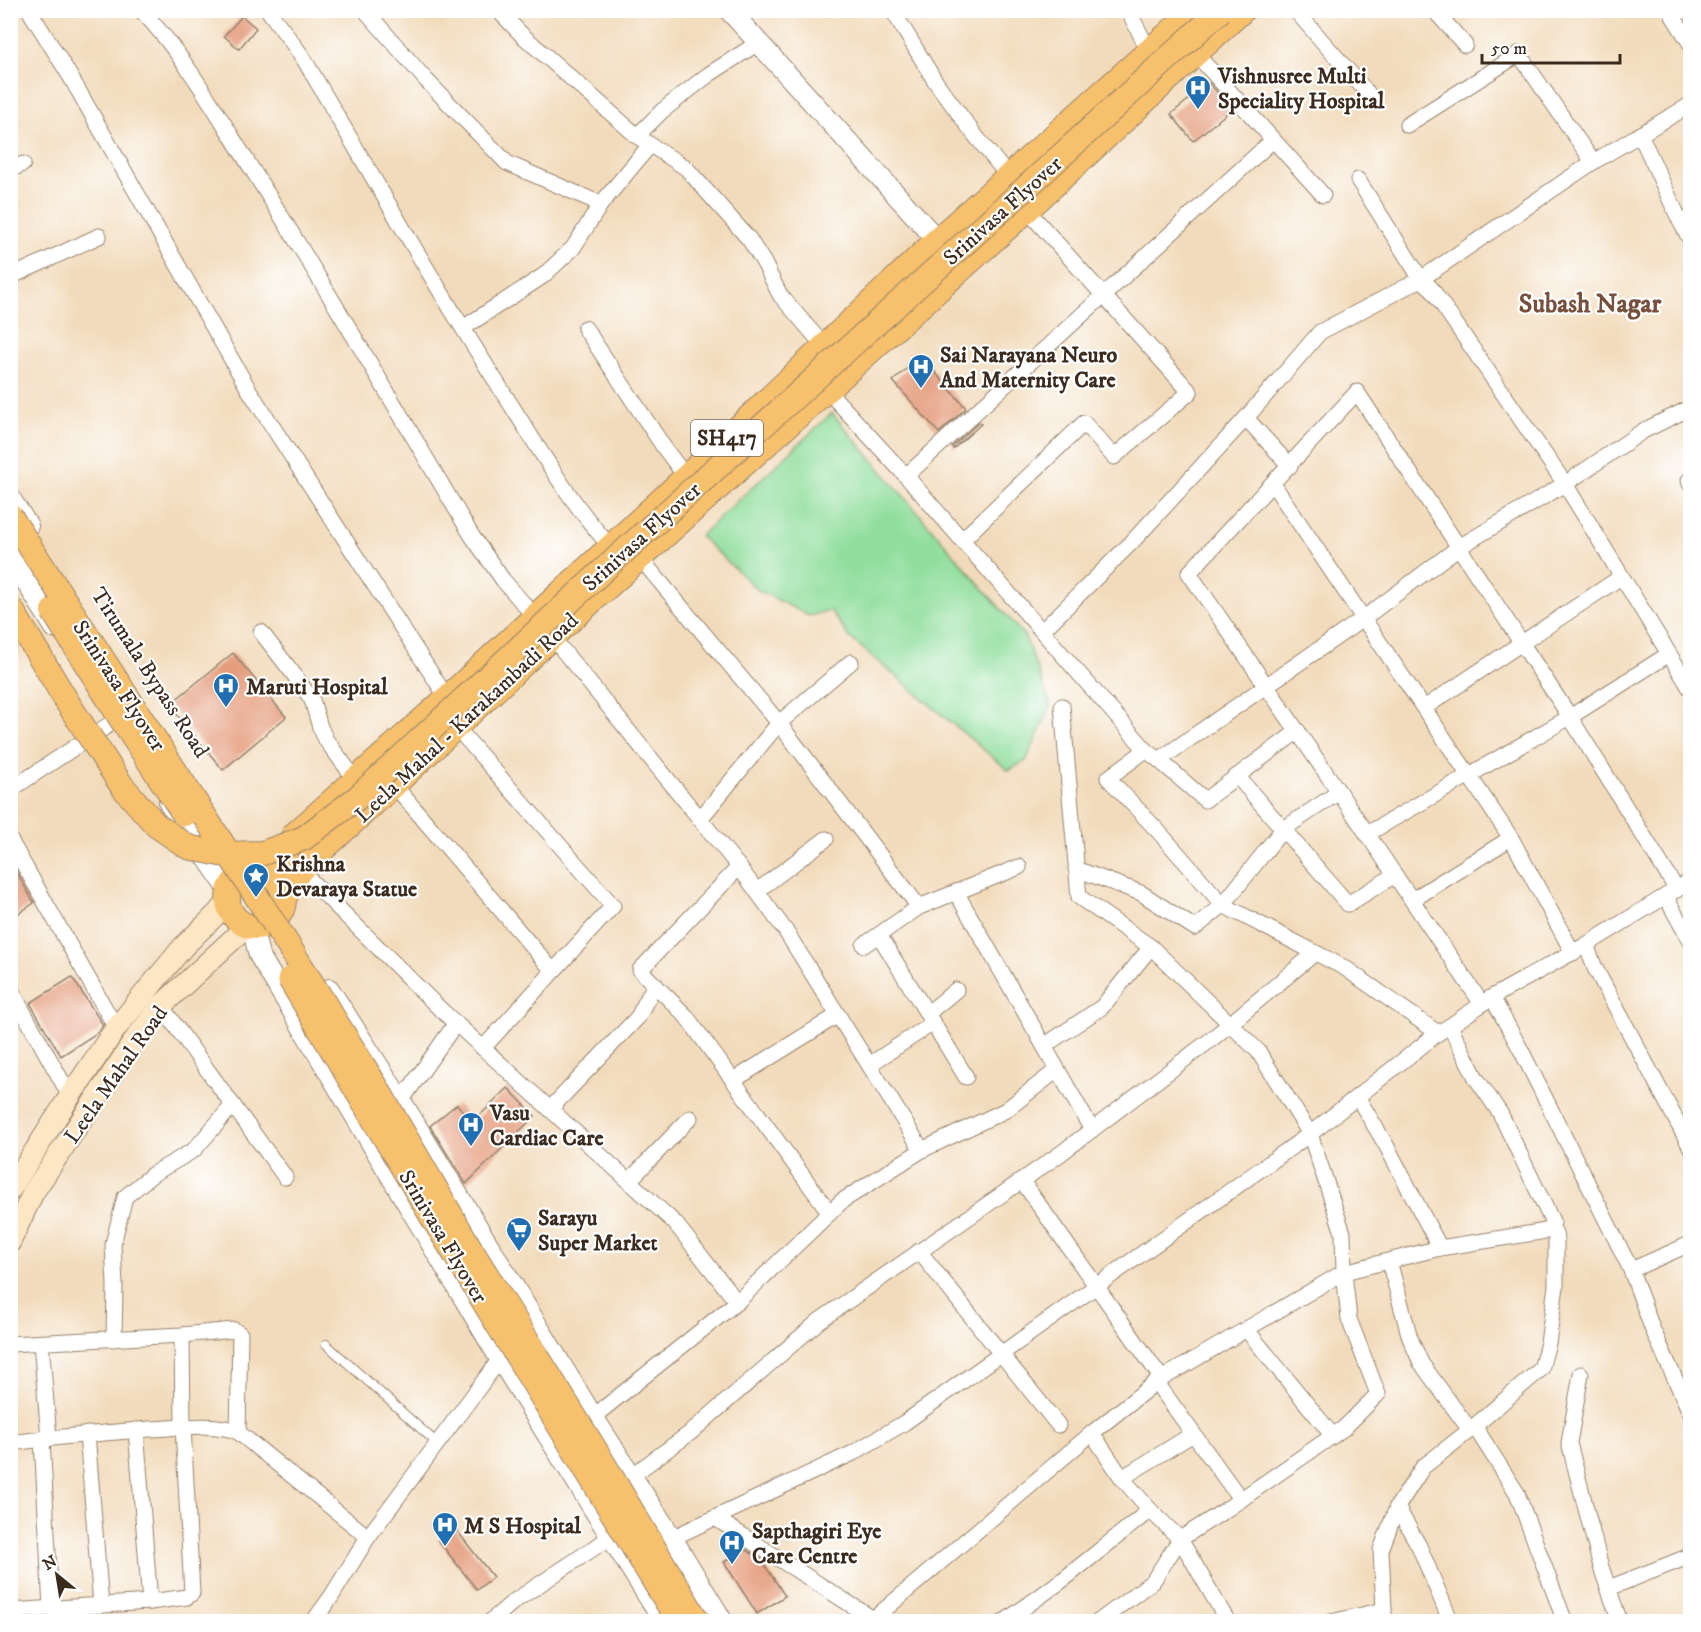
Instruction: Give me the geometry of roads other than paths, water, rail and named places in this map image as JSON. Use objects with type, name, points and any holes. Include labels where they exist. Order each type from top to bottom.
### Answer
[{"type":"main road","name":"Leela Mahal - Karakambadi Road","points":[[273,890],[294,835],[447,698],[686,477],[937,240],[1195,10]]},
{"type":"main road","name":"Srinivasa Flyover","points":[[10,607],[69,705],[122,786],[156,825],[188,847],[220,854],[263,853],[304,838],[357,798],[610,564],[1221,10]]},
{"type":"main road","name":"Leela Mahal - Karakambadi Road","points":[[273,890],[300,870],[394,785],[552,637],[1027,210],[1244,10]]},
{"type":"main road","name":"Srinivasa Flyover","points":[[10,516],[286,942],[368,1073],[473,1253],[596,1451],[698,1622]]},
{"type":"main road","name":"Srinivasa Flyover","points":[[10,544],[124,725],[273,951],[679,1622]]},
{"type":"main road","points":[[242,875],[273,890],[275,920],[268,925],[249,927],[236,920],[231,914],[229,897],[232,884],[242,875]]},
{"type":"main road","name":"Leela Mahal Road","points":[[10,1190],[116,1028],[183,947],[229,897]]},
{"type":"main road","name":"Leela Mahal Road","points":[[13,1229],[33,1193],[136,1038],[161,1006],[249,927]]},
{"type":"street","points":[[29,10],[76,86],[249,390],[447,698]]},
{"type":"street","points":[[141,10],[188,68],[303,251],[472,536],[503,580],[534,616]]},
{"type":"street","points":[[268,10],[302,56],[463,328],[555,474],[592,526],[610,546]]},
{"type":"street","points":[[365,10],[426,80],[507,163],[601,204]]},
{"type":"street","points":[[498,10],[522,35],[643,140],[686,168],[749,239],[780,295],[824,346]]},
{"type":"street","points":[[729,10],[962,268]]},
{"type":"street","points":[[1128,10],[1149,51]]},
{"type":"street","points":[[1295,10],[1372,98]]},
{"type":"street","points":[[1434,10],[1465,45]]},
{"type":"street","points":[[896,16],[935,81],[1009,177]]},
{"type":"street","points":[[1673,16],[1690,44]]},
{"type":"street","points":[[463,328],[543,276],[573,248],[662,111],[708,75],[758,43]]},
{"type":"street","points":[[1196,54],[1323,195]]},
{"type":"street","points":[[1407,125],[1519,54],[1593,162]]},
{"type":"street","points":[[1042,631],[1131,543],[1246,418],[1320,332],[1422,279],[1593,162],[1690,105]]},
{"type":"street","points":[[1640,134],[1690,239]]},
{"type":"street","points":[[906,476],[1273,140]]},
{"type":"street","points":[[1358,180],[1422,279],[1431,288],[1565,484],[1690,688]]},
{"type":"street","points":[[962,540],[1084,423],[1114,457],[1190,392],[1027,210]]},
{"type":"street","points":[[10,277],[99,236]]},
{"type":"street","points":[[585,328],[686,477]]},
{"type":"street","points":[[826,390],[906,476],[1146,750],[1205,800],[1298,731]]},
{"type":"street","points":[[1690,941],[1672,894],[1570,717],[1357,392],[1189,573],[1412,900],[1487,1000],[1527,1062],[1630,1270],[1652,1328],[1690,1412]]},
{"type":"street","points":[[1159,760],[1364,618],[1459,547],[1565,484],[1643,431],[1690,408]]},
{"type":"street","points":[[1246,418],[1290,466]]},
{"type":"street","points":[[1273,484],[1511,838],[1580,949],[1595,968],[1690,1146]]},
{"type":"street","name":"Tirumala Bypass Road","points":[[10,498],[120,670],[273,890],[593,1418],[672,1538],[723,1622]]},
{"type":"street","points":[[10,556],[113,722],[229,897]]},
{"type":"street","points":[[640,558],[780,723],[919,907]]},
{"type":"street","points":[[1424,708],[1622,577]]},
{"type":"street","points":[[261,632],[312,700],[326,740],[355,779]]},
{"type":"street","points":[[552,637],[757,891],[785,930],[922,1150]]},
{"type":"street","points":[[1367,834],[1570,717],[1669,654]]},
{"type":"street","points":[[700,819],[780,723],[851,662]]},
{"type":"street","points":[[1062,706],[1079,897],[1151,947],[1258,1051],[1310,1134],[1343,1233],[1349,1319],[1378,1394],[1344,1428],[1241,1500],[1180,1539],[1153,1581],[1098,1622]]},
{"type":"street","points":[[10,790],[113,722]]},
{"type":"street","points":[[456,727],[613,906],[483,1048]]},
{"type":"street","points":[[715,1518],[874,1621],[1092,1433],[1159,1381],[1344,1272],[1440,1248],[1546,1231],[1551,1228],[1553,1223],[1500,1113],[1444,1030],[1345,968],[1222,905],[1158,831],[1108,778],[1146,750]]},
{"type":"street","points":[[1237,776],[1348,904],[1395,875]]},
{"type":"street","points":[[394,785],[553,971]]},
{"type":"street","points":[[1076,869],[1141,893],[1195,928],[1222,905],[1282,830],[1339,792]]},
{"type":"street","points":[[1412,900],[1511,838]]},
{"type":"street","points":[[757,891],[826,839]]},
{"type":"street","points":[[10,840],[116,1028]]},
{"type":"street","points":[[739,867],[640,970],[686,1016],[830,1213]]},
{"type":"street","points":[[864,945],[919,907],[1019,867]]},
{"type":"street","points":[[300,870],[456,1023],[675,1223],[737,1302]]},
{"type":"street","points":[[672,1538],[853,1453],[904,1423],[1310,1134],[1444,1030],[1487,1000],[1580,949],[1690,881]]},
{"type":"street","points":[[956,892],[1092,1130]]},
{"type":"street","points":[[249,927],[260,955],[500,1359],[664,1622]]},
{"type":"street","points":[[879,935],[966,1077]]},
{"type":"street","points":[[1044,1046],[1102,1007],[1151,947]]},
{"type":"street","points":[[630,1477],[690,1433],[819,1321],[1092,1130],[1230,1024],[1315,953]]},
{"type":"street","points":[[550,1109],[638,1017],[655,984]]},
{"type":"street","points":[[10,988],[70,1096]]},
{"type":"street","points":[[869,1065],[930,1018],[956,990]]},
{"type":"street","points":[[161,1006],[285,1177]]},
{"type":"street","points":[[734,1080],[838,1015]]},
{"type":"street","points":[[401,1101],[456,1023]]},
{"type":"street","points":[[593,1418],[737,1302],[842,1201],[922,1150],[1006,1110],[1057,1070]]},
{"type":"street","points":[[1358,1098],[1386,1145],[1440,1248]]},
{"type":"street","points":[[114,1339],[113,1244],[125,1197],[153,1174],[194,1150],[233,1105]]},
{"type":"street","points":[[629,1181],[690,1118]]},
{"type":"street","points":[[1022,1180],[1096,1286],[1193,1434],[1241,1500]]},
{"type":"street","points":[[1331,1622],[1383,1616],[1381,1550],[1397,1507],[1423,1467],[1473,1428],[1541,1369],[1548,1343],[1556,1286],[1556,1240],[1551,1228]]},
{"type":"street","points":[[1630,1270],[1690,1244]]},
{"type":"street","points":[[920,1251],[1058,1425]]},
{"type":"street","points":[[1389,1261],[1410,1338],[1421,1363],[1473,1428],[1517,1493],[1565,1622]]},
{"type":"street","points":[[1246,1329],[1333,1436]]},
{"type":"street","points":[[10,1344],[234,1330],[240,1334],[238,1432]]},
{"type":"street","points":[[10,1611],[150,1602],[188,1597],[192,1593],[183,1427],[182,1335]]},
{"type":"street","points":[[41,1343],[51,1609]]},
{"type":"street","points":[[313,1622],[369,1537],[500,1359]]},
{"type":"street","points":[[1581,1374],[1569,1443],[1601,1567],[1620,1622]]},
{"type":"street","points":[[10,1443],[136,1430],[183,1427],[228,1428],[238,1432],[369,1537]]},
{"type":"street","points":[[136,1430],[150,1602]]},
{"type":"street","points":[[1092,1433],[1122,1478],[1180,1539],[1228,1622]]},
{"type":"street","points":[[87,1434],[101,1605]]},
{"type":"street","points":[[1122,1478],[1193,1434]]},
{"type":"street","points":[[1397,1507],[1419,1546],[1451,1622]]},
{"type":"street","points":[[1005,1621],[1064,1579],[1150,1510]]},
{"type":"street","points":[[490,1622],[513,1602],[612,1536]]},
{"type":"street","points":[[1609,1588],[1690,1556]]},
{"type":"lane","points":[[326,1344],[438,1444]]},
{"type":"place","name":"Vishnusree Multi Speciality Hospital","points":[[1198,111]]},
{"type":"place","name":"Sai Narayana Neuro And Maternity Care","points":[[921,390]]},
{"type":"place","name":"Maruti Hospital","points":[[226,709]]},
{"type":"place","name":"Krishna Devaraya Statue","points":[[256,899]]},
{"type":"place","name":"Vasu Cardiac Care","points":[[471,1148]]},
{"type":"place","name":"Sarayu Super Market","points":[[519,1253]]},
{"type":"place","name":"M S Hospital","points":[[445,1548]]},
{"type":"place","name":"Sapthagiri Eye Care Centre","points":[[732,1566]]},
{"type":"district","name":"Subash Nagar","points":[[1590,303]]}]
